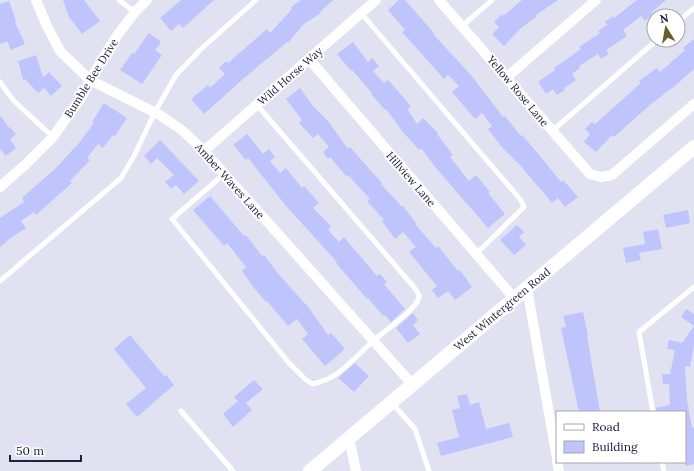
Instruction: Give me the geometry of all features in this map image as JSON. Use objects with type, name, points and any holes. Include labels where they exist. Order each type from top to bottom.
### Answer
[{"type":"main road","name":"West Wintergreen Road","points":[[310,471],[694,147]]},
{"type":"street","name":"Amber Waves Lane","points":[[36,0],[46,24],[60,50],[90,80],[155,112],[183,131],[204,151],[412,384]]},
{"type":"street","name":"Bumble Bee Drive","points":[[0,187],[53,137],[81,98],[116,37],[146,0]]},
{"type":"street","name":"Wild Horse Way","points":[[204,151],[376,0]]},
{"type":"street","name":"Yellow Rose Lane","points":[[438,0],[507,77],[590,174],[601,177],[612,174],[694,104]]},
{"type":"street","points":[[507,77],[590,2]]},
{"type":"street","name":"Hillview Lane","points":[[309,60],[514,298]]},
{"type":"street","points":[[527,288],[556,455]]},
{"type":"street","points":[[349,438],[356,471]]},
{"type":"lane","points":[[119,0],[135,12]]},
{"type":"lane","points":[[0,281],[121,178],[134,156],[171,82],[182,67],[256,0]]},
{"type":"lane","points":[[462,26],[492,0]]},
{"type":"lane","points":[[686,15],[694,8]]},
{"type":"lane","points":[[361,13],[520,199],[524,206],[476,254]]},
{"type":"lane","points":[[552,131],[648,48]]},
{"type":"lane","points":[[0,82],[14,100],[53,137]]},
{"type":"lane","points":[[224,174],[172,220],[289,363],[312,384],[323,382],[337,373],[374,340],[400,320],[415,305],[419,297],[418,292],[257,105]]},
{"type":"lane","points":[[653,411],[639,332],[694,287]]},
{"type":"lane","points":[[391,402],[415,429],[429,471]]},
{"type":"lane","points":[[181,411],[233,471]]},
{"type":"building","points":[[63,0],[84,0],[100,21],[82,34],[69,17]]},
{"type":"building","points":[[181,0],[214,0],[183,28],[179,24],[171,31],[160,18]]},
{"type":"building","points":[[301,0],[333,0],[320,12],[321,13],[304,24],[288,43],[287,42],[243,79],[204,114],[191,99],[208,85],[210,88],[225,74],[219,68],[226,61],[228,63],[267,29],[270,33],[292,9],[291,7]]},
{"type":"building","points":[[399,0],[405,0],[434,33],[433,34],[471,75],[503,117],[505,116],[521,136],[522,135],[561,182],[563,180],[578,197],[565,207],[558,198],[552,203],[520,165],[501,146],[488,129],[492,126],[482,113],[475,119],[452,92],[459,86],[448,75],[444,79],[402,32],[405,30],[388,10]]},
{"type":"building","points":[[522,0],[558,0],[536,15],[537,16],[520,29],[504,46],[492,34],[499,27],[494,22],[502,14],[503,16]]},
{"type":"building","points":[[637,0],[666,0],[657,8],[646,8],[646,20],[645,21],[641,16],[623,30],[627,36],[606,50],[609,54],[601,59],[598,54],[579,66],[580,68],[572,74],[576,80],[564,88],[565,90],[557,95],[553,89],[546,94],[538,82],[555,70],[554,68],[581,49],[579,47],[600,33],[598,31],[607,25],[605,22],[613,16],[614,18]]},
{"type":"building","points":[[9,1],[16,21],[15,22],[25,44],[11,50],[7,41],[0,44],[0,4]]},
{"type":"building","points":[[149,33],[160,41],[160,44],[155,50],[162,55],[142,84],[120,70]]},
{"type":"building","points":[[694,39],[694,69],[614,137],[612,135],[596,152],[584,142],[590,134],[585,129],[592,122],[595,124],[641,83],[639,81],[657,68],[660,72],[685,50],[683,48],[686,48],[686,46]]},
{"type":"building","points":[[353,42],[368,62],[372,58],[379,66],[373,71],[384,83],[388,80],[406,100],[411,107],[407,109],[417,124],[423,118],[438,133],[437,134],[453,155],[450,157],[469,181],[476,175],[490,192],[488,193],[505,214],[488,228],[436,168],[421,148],[419,150],[402,131],[386,109],[385,110],[337,54]]},
{"type":"building","points":[[36,55],[43,77],[49,72],[62,86],[51,96],[44,88],[38,93],[25,79],[23,80],[18,61]]},
{"type":"building","points":[[300,88],[313,106],[328,121],[348,149],[350,147],[382,183],[381,184],[402,207],[403,206],[416,223],[415,224],[436,248],[438,246],[458,271],[460,270],[472,287],[455,300],[448,291],[438,298],[432,290],[437,286],[409,252],[416,247],[403,232],[395,239],[382,221],[384,220],[367,201],[370,199],[348,175],[347,177],[330,157],[328,159],[323,152],[329,147],[318,134],[313,138],[299,123],[302,120],[286,99]]},
{"type":"building","points":[[104,103],[127,118],[115,136],[113,135],[103,148],[98,144],[87,158],[90,160],[70,181],[72,183],[36,215],[34,212],[21,221],[26,228],[0,247],[0,218],[24,202],[22,198],[57,167],[76,147],[94,123],[92,122]]},
{"type":"building","points":[[0,115],[9,128],[10,127],[16,134],[10,139],[16,148],[6,156],[0,149]]},
{"type":"building","points":[[247,134],[263,154],[269,149],[275,157],[270,161],[280,173],[286,168],[302,188],[304,186],[319,203],[313,208],[331,226],[328,230],[339,242],[344,237],[377,276],[380,274],[387,282],[384,284],[405,309],[391,322],[386,316],[383,316],[368,298],[367,299],[336,263],[337,262],[286,206],[248,158],[246,160],[233,145]]},
{"type":"building","points":[[160,140],[199,181],[184,194],[176,185],[171,189],[165,182],[174,175],[157,158],[151,164],[144,156]]},
{"type":"building","points":[[210,196],[244,236],[246,235],[262,256],[264,255],[280,276],[309,308],[328,335],[331,333],[345,349],[325,366],[302,339],[308,334],[297,319],[288,326],[254,288],[242,271],[246,267],[227,243],[224,246],[193,210]]},
{"type":"building","points":[[688,210],[690,223],[666,228],[663,215]]},
{"type":"building","points":[[517,225],[524,232],[519,237],[526,245],[514,255],[500,240]]},
{"type":"building","points":[[658,229],[662,249],[639,253],[641,260],[626,263],[623,248],[645,244],[643,232]]},
{"type":"building","points":[[686,309],[694,314],[694,326],[681,317]]},
{"type":"building","points":[[583,312],[600,411],[579,411],[561,328],[566,327],[563,316]]},
{"type":"building","points":[[413,313],[418,320],[413,325],[420,334],[408,343],[396,328]]},
{"type":"building","points":[[694,326],[694,346],[690,367],[685,366],[687,400],[692,428],[694,427],[694,464],[685,466],[686,411],[657,411],[656,408],[670,405],[669,384],[663,384],[662,374],[670,374],[675,350],[667,349],[669,340],[682,343]]},
{"type":"building","points":[[130,335],[164,376],[166,375],[174,385],[137,417],[126,404],[146,388],[114,349]]},
{"type":"building","points":[[355,363],[369,376],[354,392],[338,378]]},
{"type":"building","points":[[254,380],[263,389],[246,403],[252,410],[233,427],[223,414],[238,401],[234,397]]},
{"type":"building","points":[[467,394],[470,405],[479,402],[486,429],[509,423],[513,437],[441,456],[437,443],[459,437],[452,410],[460,408],[457,396]]}]
